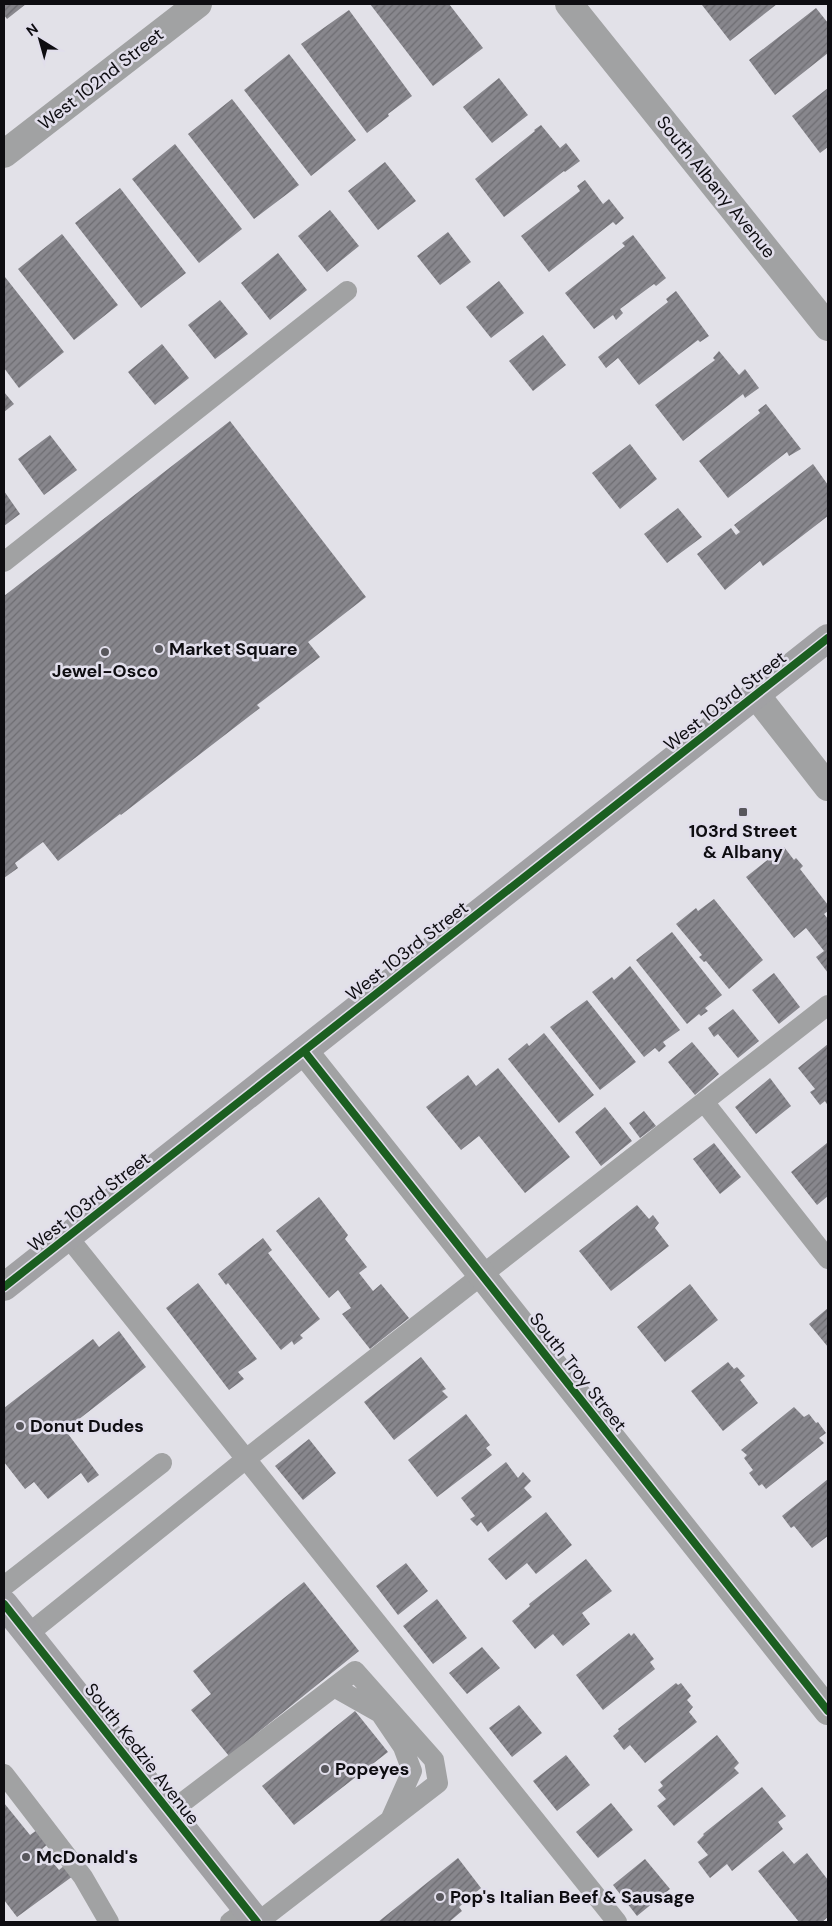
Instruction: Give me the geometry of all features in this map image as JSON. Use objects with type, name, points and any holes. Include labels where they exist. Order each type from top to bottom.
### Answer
[{"type":"main road","name":"West 103rd Street","points":[[4,1287],[828,638]]},
{"type":"main road","name":"South Kedzie Avenue","points":[[4,1604],[170,1812],[248,1919]]},
{"type":"street","name":"West 102nd Street","points":[[4,154],[198,4]]},
{"type":"street","name":"South Albany Avenue","points":[[569,4],[828,327]]},
{"type":"street","points":[[756,695],[828,787]]},
{"type":"street","name":"South Troy Street","points":[[304,1051],[828,1711]]},
{"type":"lane","points":[[4,562],[347,291]]},
{"type":"lane","points":[[28,1634],[246,1459],[828,1005]]},
{"type":"lane","points":[[704,1102],[828,1258]]},
{"type":"lane","points":[[68,1237],[617,1922]]},
{"type":"lane","points":[[4,1586],[162,1463]]},
{"type":"lane","points":[[170,1812],[356,1671],[434,1760],[438,1783],[390,1820],[248,1919]]},
{"type":"lane","points":[[334,1686],[380,1713],[403,1747],[412,1771],[390,1820]]},
{"type":"lane","points":[[4,1774],[83,1877],[109,1922]]},
{"type":"lane","points":[[93,1895],[93,1922]]},
{"type":"building","points":[[4,4],[26,4],[7,19],[4,15]]},
{"type":"building","points":[[370,4],[449,4],[483,48],[433,86]]},
{"type":"building","points":[[777,4],[730,41],[702,5]]},
{"type":"building","points":[[816,8],[828,23],[828,53],[775,95],[749,60]]},
{"type":"building","points":[[349,10],[412,96],[367,133],[301,44]]},
{"type":"building","points":[[289,54],[356,140],[311,176],[244,90]]},
{"type":"building","points":[[499,78],[528,115],[492,143],[463,107]]},
{"type":"building","points":[[828,88],[828,147],[820,153],[792,116]]},
{"type":"building","points":[[232,99],[299,185],[254,219],[188,134]]},
{"type":"building","points":[[541,125],[560,148],[566,143],[580,161],[504,217],[475,179]]},
{"type":"building","points":[[175,144],[242,229],[199,263],[132,179]]},
{"type":"building","points":[[385,162],[416,201],[378,230],[348,191]]},
{"type":"building","points":[[585,180],[603,204],[609,199],[624,218],[616,225],[613,222],[549,272],[521,236],[580,191],[577,186]]},
{"type":"building","points":[[120,188],[186,273],[141,308],[75,223]]},
{"type":"building","points":[[330,210],[359,246],[327,272],[298,236]]},
{"type":"building","points":[[448,232],[471,262],[440,285],[417,256]]},
{"type":"building","points":[[62,234],[118,305],[74,340],[18,269]]},
{"type":"building","points":[[633,235],[666,278],[656,286],[654,284],[620,309],[623,313],[616,320],[613,315],[594,329],[565,293],[625,246],[622,243]]},
{"type":"building","points":[[278,253],[307,290],[270,320],[241,283]]},
{"type":"building","points":[[5,277],[64,352],[19,388],[4,368]]},
{"type":"building","points":[[499,281],[524,313],[491,338],[466,307]]},
{"type":"building","points":[[676,291],[709,336],[700,342],[698,340],[639,385],[618,358],[606,368],[598,357],[668,302],[666,299]]},
{"type":"building","points":[[220,300],[248,334],[215,359],[188,325]]},
{"type":"building","points":[[543,335],[566,365],[533,391],[509,361]]},
{"type":"building","points":[[162,344],[189,378],[155,405],[128,372]]},
{"type":"building","points":[[719,351],[739,375],[745,369],[759,388],[745,398],[743,394],[683,441],[655,405],[715,360],[713,358]]},
{"type":"building","points":[[4,392],[14,404],[4,412]]},
{"type":"building","points":[[766,404],[801,449],[789,456],[787,452],[728,498],[699,461],[760,413],[758,410]]},
{"type":"building","name":"Market Square","points":[[230,421],[366,597],[308,642],[320,657],[257,705],[260,708],[58,861],[43,842],[15,863],[18,868],[4,878],[4,596]]},
{"type":"building","points":[[50,435],[77,470],[44,495],[18,459]]},
{"type":"building","points":[[630,444],[657,479],[620,509],[592,473]]},
{"type":"building","points":[[813,464],[828,485],[828,516],[763,566],[760,561],[725,590],[697,554],[731,528],[736,535],[740,532],[734,525]]},
{"type":"building","points":[[4,491],[20,514],[4,526]]},
{"type":"building","points":[[678,508],[702,537],[667,563],[644,534]]},
{"type":"building","points":[[784,847],[794,860],[796,858],[803,866],[800,869],[828,905],[828,911],[824,914],[828,919],[828,973],[816,957],[824,951],[806,928],[794,938],[746,877]]},
{"type":"building","points":[[714,899],[763,960],[729,989],[706,961],[704,962],[699,957],[702,955],[676,924],[696,908],[698,911]]},
{"type":"building","points":[[672,932],[722,995],[705,1008],[708,1011],[701,1016],[699,1014],[687,1024],[636,960]]},
{"type":"building","points":[[630,966],[680,1030],[663,1042],[666,1046],[659,1052],[655,1048],[644,1057],[592,992],[612,977],[614,980]]},
{"type":"building","points":[[774,973],[800,1007],[779,1024],[752,990]]},
{"type":"building","points":[[587,1000],[636,1062],[600,1090],[550,1027]]},
{"type":"building","points":[[733,1009],[759,1041],[738,1058],[718,1034],[714,1037],[708,1028]]},
{"type":"building","points":[[544,1033],[594,1095],[559,1123],[508,1059],[527,1043],[529,1046]]},
{"type":"building","points":[[692,1042],[719,1074],[695,1095],[668,1062]]},
{"type":"building","points":[[828,1044],[828,1106],[825,1101],[820,1105],[810,1092],[815,1089],[798,1068]]},
{"type":"building","points":[[498,1068],[570,1157],[525,1193],[479,1136],[461,1150],[426,1107],[468,1075],[476,1086]]},
{"type":"building","points":[[770,1078],[791,1106],[756,1134],[735,1107]]},
{"type":"building","points":[[605,1107],[632,1141],[601,1166],[575,1132]]},
{"type":"building","points":[[644,1111],[656,1126],[640,1138],[629,1123]]},
{"type":"building","points":[[714,1143],[741,1177],[720,1194],[693,1159]]},
{"type":"building","points":[[827,1143],[828,1196],[817,1205],[791,1172]]},
{"type":"building","points":[[319,1197],[348,1235],[345,1239],[367,1267],[359,1273],[373,1291],[381,1284],[409,1318],[370,1349],[342,1314],[351,1308],[338,1290],[329,1298],[276,1231]]},
{"type":"building","points":[[637,1205],[649,1219],[653,1215],[659,1223],[655,1228],[669,1246],[611,1291],[579,1251]]},
{"type":"building","points":[[263,1238],[272,1250],[268,1253],[320,1319],[300,1335],[303,1338],[294,1345],[292,1341],[281,1350],[228,1283],[226,1285],[218,1274]]},
{"type":"building","points":[[198,1283],[257,1359],[238,1372],[244,1379],[229,1390],[166,1308]]},
{"type":"building","points":[[690,1284],[718,1320],[665,1362],[637,1327]]},
{"type":"building","points":[[828,1308],[828,1347],[809,1324]]},
{"type":"building","points":[[119,1331],[146,1367],[65,1430],[99,1475],[88,1483],[81,1473],[48,1499],[34,1482],[25,1489],[4,1462],[4,1408],[93,1339],[99,1347]]},
{"type":"building","points":[[421,1357],[446,1389],[442,1391],[448,1397],[394,1440],[364,1402]]},
{"type":"building","points":[[728,1362],[734,1369],[737,1367],[745,1376],[740,1380],[758,1403],[723,1431],[691,1391]]},
{"type":"building","points":[[794,1407],[804,1417],[809,1414],[816,1423],[818,1422],[826,1433],[819,1438],[824,1443],[766,1489],[762,1484],[759,1486],[749,1473],[753,1470],[744,1458],[747,1455],[741,1450]]},
{"type":"building","points":[[466,1414],[490,1445],[486,1448],[492,1455],[437,1497],[408,1460]]},
{"type":"building","points":[[309,1439],[336,1473],[303,1500],[275,1466]]},
{"type":"building","points":[[506,1462],[518,1478],[523,1472],[531,1481],[524,1488],[532,1497],[488,1532],[481,1522],[477,1526],[470,1519],[475,1516],[461,1498]]},
{"type":"building","points":[[828,1479],[828,1536],[812,1548],[794,1526],[791,1528],[782,1516]]},
{"type":"building","points":[[546,1512],[572,1545],[536,1574],[527,1563],[506,1580],[488,1559]]},
{"type":"building","points":[[586,1559],[612,1591],[582,1613],[590,1624],[563,1646],[553,1634],[535,1649],[512,1621],[530,1606],[529,1604]]},
{"type":"building","points":[[406,1563],[428,1591],[398,1615],[376,1586]]},
{"type":"building","points":[[304,1582],[359,1651],[229,1756],[191,1710],[211,1694],[193,1671]]},
{"type":"building","points":[[437,1599],[467,1638],[433,1664],[403,1626]]},
{"type":"building","points":[[629,1633],[631,1636],[634,1633],[654,1659],[650,1662],[655,1669],[603,1710],[576,1675]]},
{"type":"building","points":[[482,1647],[500,1668],[467,1694],[449,1673]]},
{"type":"building","points":[[676,1683],[678,1685],[681,1683],[691,1696],[687,1700],[693,1707],[689,1712],[697,1722],[645,1763],[630,1745],[624,1750],[613,1736],[619,1731],[618,1729]]},
{"type":"building","points":[[519,1705],[542,1733],[512,1757],[489,1728]]},
{"type":"building","name":"Popeyes","points":[[355,1711],[388,1752],[294,1825],[262,1786]]},
{"type":"building","points":[[717,1735],[739,1763],[734,1768],[739,1773],[674,1826],[657,1806],[666,1799],[658,1790],[663,1786],[660,1782]]},
{"type":"building","points":[[566,1755],[590,1785],[557,1811],[533,1781]]},
{"type":"building","points":[[762,1787],[786,1816],[778,1822],[783,1829],[732,1871],[727,1864],[710,1878],[698,1862],[708,1855],[697,1842],[703,1834]]},
{"type":"building","name":"McDonald's","points":[[4,1803],[30,1835],[37,1830],[48,1844],[42,1849],[59,1870],[65,1865],[73,1876],[17,1917],[4,1900]]},
{"type":"building","points":[[611,1803],[633,1830],[598,1858],[576,1832]]},
{"type":"building","points":[[783,1851],[794,1864],[807,1853],[828,1880],[828,1917],[822,1922],[799,1922],[758,1871]]},
{"type":"building","name":"Pop's Italian Beef & Sausage","points":[[458,1858],[481,1888],[459,1907],[462,1911],[449,1922],[378,1922]]},
{"type":"building","points":[[645,1859],[670,1889],[637,1916],[613,1885]]},
{"type":"cycle path","points":[[4,1287],[828,638]]},
{"type":"cycle path","points":[[304,1051],[828,1711]]},
{"type":"cycle path","points":[[4,1604],[257,1922]]},
{"type":"place","name":"Market Square","points":[[159,649]]},
{"type":"place","name":"Jewel-Osco","points":[[105,652]]},
{"type":"place","name":"103rd Street & Albany","points":[[743,812]]},
{"type":"place","name":"Donut Dudes","points":[[20,1426]]},
{"type":"place","name":"Popeyes","points":[[325,1769]]},
{"type":"place","name":"McDonald's","points":[[26,1857]]},
{"type":"place","name":"Pop's Italian Beef & Sausage","points":[[440,1897]]}]
